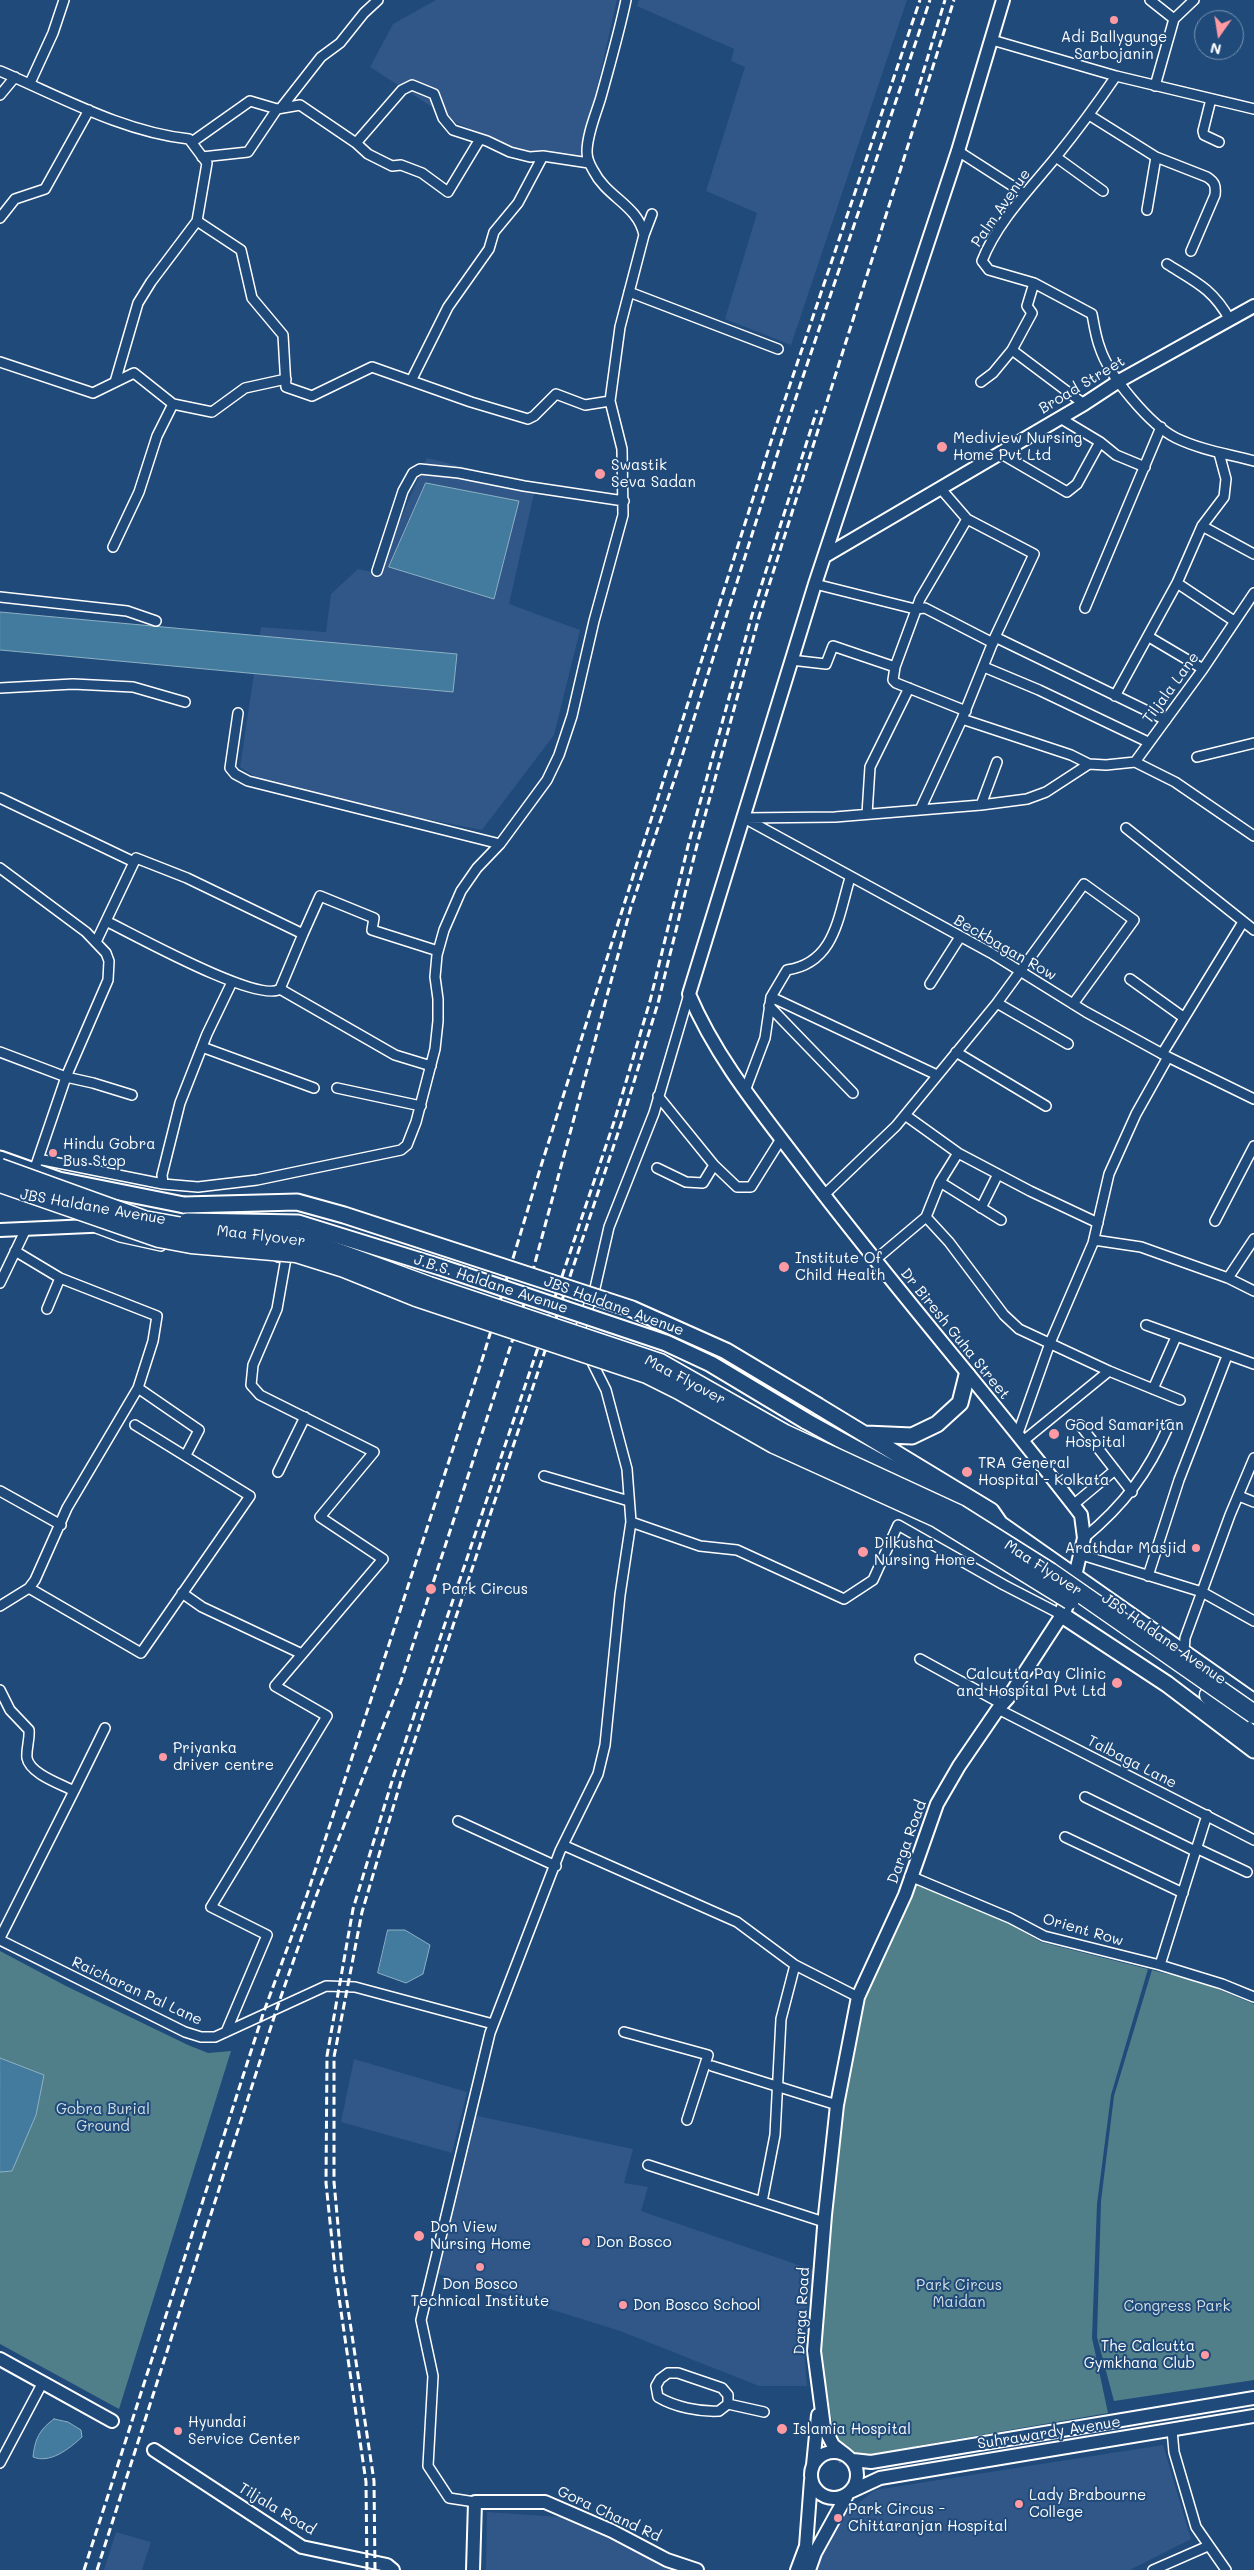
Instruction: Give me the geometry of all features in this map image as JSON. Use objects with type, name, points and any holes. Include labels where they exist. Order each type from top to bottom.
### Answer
[{"type":"highway","name":"Maa Flyover","points":[[0,1168],[144,1220],[194,1229],[251,1232],[306,1241],[429,1286],[660,1363],[785,1434],[958,1514],[1050,1572],[1254,1714]]},
{"type":"highway","name":"Maa Flyover","points":[[0,1183],[159,1238],[191,1244],[296,1253],[344,1268],[444,1306],[647,1374],[774,1444],[936,1518],[1056,1590],[1254,1725]]},
{"type":"highway","points":[[1209,1695],[1254,1738]]},
{"type":"main road","points":[[689,994],[815,584],[958,151],[1003,0]]},
{"type":"main road","name":"Broad Street","points":[[825,556],[1084,404],[1119,381],[1254,306]]},
{"type":"main road","name":"Dr Biresh Guha Street","points":[[689,994],[704,1030],[726,1067],[875,1260],[1081,1515],[1084,1524],[1084,1538],[1082,1555],[1075,1576]]},
{"type":"main road","points":[[0,1159],[36,1165]]},
{"type":"main road","name":"JBS Haldane Avenue","points":[[36,1165],[93,1188],[184,1205],[297,1202],[344,1215],[632,1309],[726,1351],[991,1511],[1000,1524]]},
{"type":"main road","name":"JBS Haldane Avenue","points":[[0,1190],[24,1197],[161,1219],[186,1221]]},
{"type":"main road","points":[[0,1230],[131,1224],[161,1219]]},
{"type":"main road","name":"J.B.S. Haldane Avenue","points":[[186,1221],[298,1223],[440,1267],[666,1343],[711,1364],[806,1422]]},
{"type":"main road","points":[[862,1433],[912,1436],[937,1424],[960,1403],[967,1375]]},
{"type":"main road","name":"JBS Haldane Avenue","points":[[806,1422],[982,1518],[1000,1524],[1184,1651],[1254,1702]]},
{"type":"main road","points":[[1062,1615],[1075,1576]]},
{"type":"main road","name":"Darga Road","points":[[850,2457],[833,2445],[828,2438],[819,2402],[814,2351],[824,2222],[838,2105],[858,1997],[905,1895],[910,1876],[937,1804],[959,1766],[1062,1615]]},
{"type":"main road","name":"Maa Flyover","points":[[1062,1615],[1167,1684],[1254,1750]]},
{"type":"main road","points":[[0,2359],[112,2421]]},
{"type":"main road","name":"Suhrawardy Avenue","points":[[850,2457],[871,2462],[1254,2398]]},
{"type":"main road","name":"Darga Road","points":[[813,2465],[819,2402]]},
{"type":"main road","name":"Suhrawardy Avenue","points":[[849,2493],[880,2478],[1254,2416]]},
{"type":"main road","name":"Tiljala Road","points":[[154,2450],[302,2547],[387,2565],[393,2570]]},
{"type":"main road","points":[[797,2570],[806,2546],[813,2465],[824,2453],[838,2452],[850,2457],[858,2475],[815,2553],[809,2570]]},
{"type":"main road","points":[[811,2480],[813,2485],[823,2495],[839,2498],[849,2493]]},
{"type":"main road","points":[[473,2570],[475,2502]]},
{"type":"main road","name":"Gora Chand Rd","points":[[475,2502],[545,2502],[612,2531],[667,2560],[697,2570]]},
{"type":"street","points":[[30,83],[55,28],[64,0]]},
{"type":"street","points":[[202,157],[248,152],[279,108],[321,57],[340,43],[364,13],[378,0]]},
{"type":"street","points":[[626,0],[618,37],[589,136],[587,153],[589,163],[596,176],[608,191],[633,212],[641,222],[644,235]]},
{"type":"street","points":[[1150,0],[1174,19]]},
{"type":"street","points":[[1155,86],[1174,19],[1194,0]]},
{"type":"street","points":[[992,40],[1116,76],[1254,109]]},
{"type":"street","points":[[0,70],[89,110],[160,136],[189,139],[207,163],[197,221],[151,282],[138,303],[115,382]]},
{"type":"street","name":"Palm Avenue","points":[[1116,76],[1089,115],[1025,194],[986,249],[982,260],[989,270],[1034,283],[1092,314],[1100,349],[1119,381],[1148,416],[1175,437],[1219,452],[1254,460]]},
{"type":"street","points":[[0,95],[15,77]]},
{"type":"street","points":[[356,142],[402,90],[412,85],[434,94],[443,118],[452,130],[480,139],[510,152],[530,157],[543,156],[589,163]]},
{"type":"street","points":[[1211,99],[1203,130],[1204,135],[1219,142]]},
{"type":"street","points":[[192,142],[250,101],[279,108],[300,105],[356,142],[376,158],[392,166],[401,165],[422,173],[448,192],[480,139]]},
{"type":"street","points":[[0,218],[15,199],[45,189],[89,110]]},
{"type":"street","points":[[1089,115],[1156,157],[1207,177],[1214,182],[1216,187],[1215,195],[1191,251]]},
{"type":"street","points":[[958,151],[1025,194]]},
{"type":"street","points":[[411,381],[448,307],[489,249],[494,232],[500,222],[518,203],[543,156]]},
{"type":"street","points":[[1056,157],[1103,191]]},
{"type":"street","points":[[1147,210],[1156,157]]},
{"type":"street","points":[[36,1165],[164,1184],[198,1187],[257,1180],[401,1150],[407,1145],[421,1106],[431,1066],[438,1021],[435,977],[438,951],[461,891],[477,868],[500,844],[547,780],[559,755],[572,716],[594,620],[614,550],[624,501],[622,450],[610,401],[620,327],[644,235],[652,214]]},
{"type":"street","points":[[197,221],[241,250],[252,298],[283,335],[286,387],[312,396],[372,367],[528,419],[534,416],[556,394],[585,405],[610,401]]},
{"type":"street","points":[[1167,264],[1201,285],[1219,300],[1230,320]]},
{"type":"street","points":[[981,382],[992,374],[1012,350],[1032,313],[1027,306],[1034,283]]},
{"type":"street","points":[[629,292],[778,349]]},
{"type":"street","points":[[1012,350],[1084,404]]},
{"type":"street","points":[[0,362],[93,393],[134,373],[173,404],[212,412],[245,388],[286,379]]},
{"type":"street","points":[[113,547],[139,492],[157,436],[173,404]]},
{"type":"street","points":[[1060,418],[1100,442],[1116,455],[1145,467]]},
{"type":"street","points":[[1085,608],[1162,427]]},
{"type":"street","points":[[1000,453],[1067,492],[1076,484],[1100,442]]},
{"type":"street","points":[[1115,696],[1177,583],[1202,526],[1224,497],[1226,479],[1219,452]]},
{"type":"street","points":[[377,571],[403,491],[413,473],[420,469],[459,473],[524,486],[624,501]]},
{"type":"street","points":[[920,810],[964,715],[994,640],[1034,554],[967,519],[941,489]]},
{"type":"street","points":[[967,519],[915,609],[895,667],[893,680],[964,715],[1071,755],[1089,764],[1106,765],[1135,762],[1175,782],[1254,836]]},
{"type":"street","points":[[1202,526],[1254,554]]},
{"type":"street","points":[[1177,583],[1234,621]]},
{"type":"street","points":[[815,584],[915,609],[925,608],[1166,720]]},
{"type":"street","name":"Tiljala Lane","points":[[1135,762],[1203,669],[1254,593]]},
{"type":"street","points":[[0,597],[126,611],[156,621]]},
{"type":"street","points":[[1149,637],[1203,669]]},
{"type":"street","points":[[791,660],[826,664],[833,646],[895,667]]},
{"type":"street","points":[[984,667],[1032,687],[1148,742]]},
{"type":"street","points":[[0,688],[73,684],[133,687],[185,702]]},
{"type":"street","points":[[867,814],[870,767],[909,688]]},
{"type":"street","points":[[238,714],[230,768],[248,781],[269,788],[426,824],[500,844]]},
{"type":"street","points":[[1197,757],[1254,743]]},
{"type":"street","points":[[981,805],[997,762]]},
{"type":"street","points":[[744,818],[835,817],[981,805],[1027,799],[1046,792],[1089,764]]},
{"type":"street","points":[[0,798],[134,862]]},
{"type":"street","name":"Beckbagan Row","points":[[744,818],[1020,970],[1073,1004],[1165,1056],[1254,1099]]},
{"type":"street","points":[[1126,828],[1254,930]]},
{"type":"street","points":[[96,942],[136,858],[187,878],[303,934]]},
{"type":"street","points":[[0,868],[96,942],[109,961],[108,980],[66,1077],[58,1106],[24,1197]]},
{"type":"street","points":[[745,1091],[765,1038],[770,1001],[787,970],[804,967],[827,948],[850,878]]},
{"type":"street","points":[[824,1195],[904,1115],[997,1003],[1084,884],[1134,920],[1073,1004]]},
{"type":"street","points":[[106,921],[232,982],[267,992],[275,992],[280,989],[320,896],[374,918],[372,930],[438,951]]},
{"type":"street","points":[[1019,1439],[1050,1343],[1094,1240],[1109,1174],[1183,1017],[1243,922]]},
{"type":"street","points":[[930,984],[960,937]]},
{"type":"street","points":[[1130,980],[1183,1017]]},
{"type":"street","points":[[164,1184],[162,1175],[180,1103],[202,1047],[232,982]]},
{"type":"street","points":[[280,989],[395,1055],[431,1066]]},
{"type":"street","points":[[475,2502],[449,2498],[428,2466],[432,2376],[421,2320],[450,2192],[493,2024],[563,1845],[598,1774],[605,1745],[620,1595],[631,1522],[627,1470],[606,1390],[594,1369],[579,1332],[595,1288],[610,1227],[658,1096],[689,994]]},
{"type":"street","points":[[770,1001],[937,1074]]},
{"type":"street","points":[[770,1001],[853,1093]]},
{"type":"street","points":[[997,1003],[1068,1044]]},
{"type":"street","points":[[202,1047],[314,1088]]},
{"type":"street","points":[[0,1052],[66,1077],[93,1082],[132,1095]]},
{"type":"street","points":[[956,1052],[1046,1106]]},
{"type":"street","points":[[337,1088],[421,1106]]},
{"type":"street","points":[[658,1096],[714,1165],[737,1188],[751,1187],[781,1139]]},
{"type":"street","points":[[904,1115],[958,1153],[1098,1223]]},
{"type":"street","points":[[1215,1221],[1254,1146]]},
{"type":"street","points":[[875,1260],[926,1217],[940,1182],[958,1153]]},
{"type":"street","points":[[657,1168],[696,1184],[703,1183],[714,1165]]},
{"type":"street","points":[[981,1208],[998,1174]]},
{"type":"street","points":[[940,1182],[1001,1220]]},
{"type":"street","points":[[926,1217],[977,1277],[1004,1315],[1019,1330],[1180,1400]]},
{"type":"street","points":[[92,1226],[120,1237],[161,1246],[286,1258],[277,1309],[253,1365],[251,1386],[260,1395],[374,1452],[320,1516],[383,1559],[275,1686],[327,1716],[211,1907],[267,1934],[226,2032]]},
{"type":"street","points":[[0,1283],[26,1229]]},
{"type":"street","points":[[1228,1278],[1254,1239]]},
{"type":"street","points":[[1094,1240],[1141,1247],[1228,1278],[1254,1291]]},
{"type":"street","points":[[0,1606],[29,1588],[35,1580],[67,1508],[100,1449],[138,1388],[153,1341],[156,1316],[60,1278],[15,1251]]},
{"type":"street","points":[[47,1309],[60,1278]]},
{"type":"street","points":[[1146,1325],[1227,1356],[1254,1364]]},
{"type":"street","points":[[1153,1389],[1176,1337]]},
{"type":"street","points":[[1148,1576],[1179,1480],[1227,1356]]},
{"type":"street","points":[[1019,1439],[1109,1370]]},
{"type":"street","points":[[138,1388],[199,1430],[186,1455]]},
{"type":"street","points":[[278,1472],[305,1417]]},
{"type":"street","points":[[29,1588],[142,1653],[250,1496],[135,1424]]},
{"type":"street","points":[[1080,1425],[1132,1492]]},
{"type":"street","points":[[1084,1538],[1111,1516],[1132,1492],[1158,1450],[1169,1425]]},
{"type":"street","points":[[1184,1651],[1185,1638],[1254,1458]]},
{"type":"street","points":[[1073,1505],[1115,1470]]},
{"type":"street","points":[[544,1476],[629,1502]]},
{"type":"street","points":[[0,1491],[61,1524]]},
{"type":"street","points":[[1239,1496],[1254,1502]]},
{"type":"street","points":[[631,1522],[700,1546],[737,1550],[844,1599],[873,1580],[898,1525],[1004,1585],[1062,1615]]},
{"type":"street","points":[[1082,1555],[1202,1592],[1254,1621]]},
{"type":"street","points":[[182,1593],[202,1607],[302,1654]]},
{"type":"street","name":"Talbaga Lane","points":[[920,1659],[1000,1707],[1254,1840]]},
{"type":"street","points":[[0,1690],[10,1710],[29,1730],[27,1757],[29,1764],[36,1771],[74,1791]]},
{"type":"street","name":"Raicharan Pal Lane","points":[[105,1728],[0,1939],[185,2032],[201,2037],[214,2037],[326,1986],[355,1987],[493,2024]]},
{"type":"street","points":[[1085,1797],[1246,1872]]},
{"type":"street","points":[[1160,1965],[1207,1815]]},
{"type":"street","points":[[458,1821],[556,1866]]},
{"type":"street","points":[[1065,1837],[1182,1893]]},
{"type":"street","points":[[563,1845],[737,1922],[795,1965],[858,1997]]},
{"type":"street","name":"Orient Row","points":[[910,1876],[1010,1918],[1044,1936],[1160,1965],[1222,1984],[1254,1997]]},
{"type":"street","points":[[762,2202],[775,2135],[782,2019],[795,1965]]},
{"type":"street","points":[[624,2032],[708,2055],[687,2120]]},
{"type":"street","points":[[712,2066],[838,2105]]},
{"type":"street","points":[[648,2165],[824,2222]]},
{"type":"street","points":[[668,2373],[678,2373],[722,2388],[728,2395],[728,2404],[719,2412],[704,2412],[658,2397],[656,2386],[660,2379],[668,2373]]},
{"type":"street","points":[[0,2463],[43,2382]]},
{"type":"street","points":[[728,2404],[764,2412]]},
{"type":"street","points":[[1172,2430],[1174,2452],[1196,2527],[1226,2570]]},
{"type":"street","points":[[1153,2570],[1208,2546]]},
{"type":"shaded area","points":[[436,0],[617,0],[581,158],[522,153],[457,123],[370,67],[393,24]]},
{"type":"shaded area","points":[[639,0],[907,0],[791,345],[725,319],[757,213],[706,191],[745,67],[731,61],[734,49],[637,6]]},
{"type":"shaded area","points":[[427,458],[536,485],[509,604],[580,630],[554,735],[482,830],[274,789],[240,767],[261,627],[326,632],[331,594],[358,569],[377,573]]},
{"type":"shaded area","points":[[426,483],[519,501],[494,599],[389,567]]},
{"type":"shaded area","points":[[0,612],[457,654],[453,692],[0,650]]},
{"type":"shaded area","points":[[388,1930],[405,1930],[430,1945],[423,1974],[406,1983],[378,1973]]},
{"type":"shaded area","points":[[0,2058],[44,2075],[36,2115],[12,2171],[0,2172]]},
{"type":"shaded area","points":[[354,2059],[467,2092],[452,2153],[341,2122]]},
{"type":"shaded area","name":"Don Bosco","points":[[473,2115],[633,2149],[624,2183],[648,2187],[641,2211],[819,2272],[802,2324],[807,2386],[759,2386],[620,2331],[435,2273]]},
{"type":"shaded area","points":[[54,2419],[68,2422],[81,2430],[82,2437],[53,2457],[39,2459],[33,2457],[39,2435]]},
{"type":"shaded area","name":"Lady Brabourne College","points":[[1163,2445],[1191,2539],[1130,2570],[814,2570],[840,2518],[875,2490]]},
{"type":"shaded area","points":[[487,2512],[577,2518],[695,2570],[486,2570]]},
{"type":"shaded area","points":[[116,2532],[151,2542],[142,2570],[104,2570]]},
{"type":"green space","name":"Park Circus Maidan","points":[[916,1884],[1004,1921],[1041,1942],[1148,1969],[1111,2095],[1097,2204],[1092,2338],[1108,2413],[923,2445],[839,2463],[819,2346],[839,2099],[865,1991]]},
{"type":"green space","name":"Gobra Burial Ground","points":[[0,1951],[66,1986],[188,2045],[208,2053],[231,2051],[119,2409],[0,2344]]},
{"type":"green space","name":"Congress Park","points":[[1152,1970],[1203,1983],[1254,2004],[1254,2380],[1114,2401],[1097,2337],[1101,2201],[1114,2096]]},
{"type":"railway","points":[[84,2570],[263,2014],[307,1895],[483,1357],[541,1166],[775,429],[920,0]]},
{"type":"railway","points":[[97,2570],[277,2008],[315,1899],[401,1681],[522,1311],[631,907],[678,769],[785,430],[930,0]]},
{"type":"railway","points":[[916,96],[945,0]]},
{"type":"railway","points":[[375,2570],[374,2481],[342,2269],[334,2182],[334,2057],[362,1912],[401,1781],[622,1121],[658,1003],[697,845],[759,617],[954,0]]},
{"type":"railway","points":[[367,2570],[366,2482],[335,2270],[326,2183],[327,2056],[353,1909],[393,1778],[615,1119],[650,1001],[689,842],[752,615],[817,410]]},
{"type":"place","name":"Adi Ballygunge Sarbojanin","points":[[1114,20]]},
{"type":"place","name":"Mediview Nursing Home Pvt Ltd","points":[[942,447]]},
{"type":"place","name":"Swastik Seva Sadan","points":[[600,474]]},
{"type":"place","name":"Hindu Gobra Bus Stop","points":[[53,1153]]},
{"type":"place","name":"Institute Of Child Health","points":[[784,1267]]},
{"type":"place","name":"Good Samaritan Hospital","points":[[1054,1434]]},
{"type":"place","name":"TRA General Hospital - Kolkata","points":[[967,1472]]},
{"type":"place","name":"Arathdar Masjid","points":[[1196,1548]]},
{"type":"place","name":"Dilkusha Nursing Home","points":[[863,1552]]},
{"type":"place","name":"Park Circus","points":[[431,1589]]},
{"type":"place","name":"Calcutta Pay Clinic and Hospital Pvt Ltd","points":[[1117,1683]]},
{"type":"place","name":"Priyanka driver centre","points":[[163,1757]]},
{"type":"place","name":"Don View Nursing Home","points":[[419,2236]]},
{"type":"place","name":"Don Bosco","points":[[586,2242]]},
{"type":"place","name":"Don Bosco Technical Institute","points":[[480,2267]]},
{"type":"place","name":"Don Bosco School","points":[[623,2305]]},
{"type":"place","name":"The Calcutta Gymkhana Club","points":[[1205,2355]]},
{"type":"place","name":"Islamia Hospital","points":[[782,2429]]},
{"type":"place","name":"Hyundai Service Center","points":[[178,2431]]},
{"type":"place","name":"Lady Brabourne College","points":[[1019,2504]]},
{"type":"place","name":"Park Circus - Chittaranjan Hospital","points":[[838,2518]]}]
